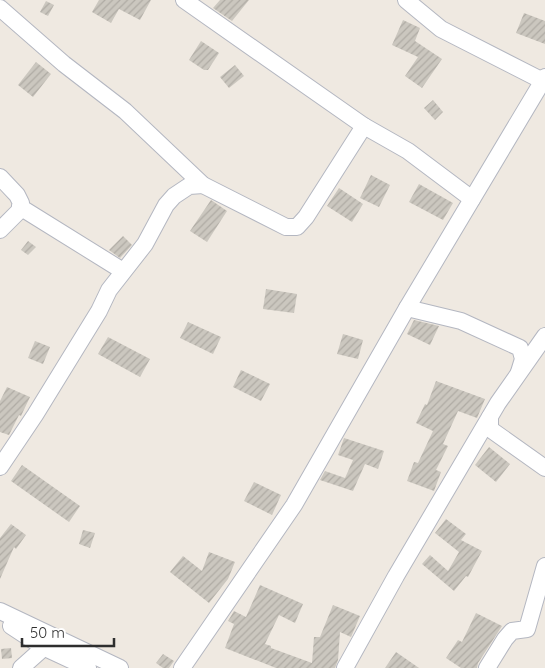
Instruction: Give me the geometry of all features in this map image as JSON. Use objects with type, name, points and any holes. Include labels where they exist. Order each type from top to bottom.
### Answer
[{"type":"street","points":[[184,0],[364,126],[408,151],[472,199]]},
{"type":"street","points":[[182,668],[294,505],[407,308],[544,79],[441,29],[406,0]]},
{"type":"street","points":[[0,8],[64,64],[125,111],[204,185],[286,227],[297,227],[306,217],[364,126]]},
{"type":"street","points":[[0,177],[17,195],[21,204],[19,211],[0,230]]},
{"type":"street","points":[[0,467],[35,415],[99,311],[109,290],[146,244],[166,205],[174,196],[189,186],[204,185]]},
{"type":"street","points":[[20,207],[123,271]]},
{"type":"street","points":[[407,308],[461,321],[520,348],[530,348],[542,340]]},
{"type":"street","points":[[345,668],[396,576],[490,418],[542,340]]},
{"type":"street","points":[[518,375],[523,359],[520,348]]},
{"type":"street","points":[[490,418],[490,429],[545,468]]},
{"type":"street","points":[[487,668],[512,631],[527,629],[545,566]]},
{"type":"street","points":[[0,611],[120,668]]},
{"type":"street","points":[[0,619],[44,647],[88,668]]},
{"type":"street","points":[[21,668],[40,650],[48,634]]},
{"type":"building","points":[[99,0],[151,0],[140,20],[119,9],[111,23],[92,12]]},
{"type":"building","points":[[220,0],[249,0],[232,21],[213,8]]},
{"type":"building","points":[[46,1],[54,5],[48,16],[40,12]]},
{"type":"building","points":[[524,13],[545,21],[545,44],[516,33]]},
{"type":"building","points":[[403,20],[420,28],[415,41],[442,59],[422,88],[405,76],[418,57],[392,45]]},
{"type":"building","points":[[201,41],[219,53],[208,70],[204,70],[189,60]]},
{"type":"building","points":[[36,62],[51,74],[33,97],[18,85]]},
{"type":"building","points":[[235,65],[244,76],[229,88],[220,77]]},
{"type":"building","points":[[433,100],[443,112],[435,120],[424,108]]},
{"type":"building","points":[[371,175],[390,185],[379,207],[360,198]]},
{"type":"building","points":[[419,184],[453,203],[443,220],[409,202]]},
{"type":"building","points":[[339,188],[363,204],[352,222],[327,206]]},
{"type":"building","points":[[211,200],[227,211],[207,242],[190,231]]},
{"type":"building","points":[[123,236],[132,245],[120,258],[109,250]]},
{"type":"building","points":[[28,241],[36,247],[28,255],[21,250]]},
{"type":"building","points":[[266,289],[297,294],[294,313],[263,309]]},
{"type":"building","points":[[414,320],[439,326],[430,345],[407,334]]},
{"type":"building","points":[[188,322],[221,337],[213,354],[180,338]]},
{"type":"building","points":[[343,334],[363,340],[358,359],[337,354]]},
{"type":"building","points":[[108,337],[150,359],[140,377],[98,354]]},
{"type":"building","points":[[35,341],[50,347],[43,364],[28,358]]},
{"type":"building","points":[[241,370],[270,384],[261,401],[233,387]]},
{"type":"building","points":[[436,381],[485,399],[477,418],[458,411],[443,444],[448,446],[436,470],[441,472],[434,491],[407,481],[414,462],[418,463],[433,431],[416,423],[425,404],[427,405]]},
{"type":"building","points":[[7,387],[30,397],[9,435],[0,432],[0,401]]},
{"type":"building","points":[[344,438],[384,451],[378,469],[365,464],[353,491],[320,480],[325,471],[345,478],[353,460],[338,455]]},
{"type":"building","points":[[489,447],[510,464],[496,482],[475,465]]},
{"type":"building","points":[[22,465],[80,506],[69,522],[11,481]]},
{"type":"building","points":[[254,482],[281,495],[272,515],[244,501]]},
{"type":"building","points":[[446,519],[466,534],[461,540],[482,551],[468,577],[466,576],[454,591],[422,564],[430,555],[448,571],[459,552],[435,533]]},
{"type":"building","points":[[11,524],[26,535],[16,549],[14,547],[0,579],[0,538]]},
{"type":"building","points":[[83,530],[95,533],[90,548],[79,544]]},
{"type":"building","points":[[209,552],[235,562],[228,579],[209,603],[170,572],[183,556],[202,571]]},
{"type":"building","points":[[260,585],[303,604],[295,623],[279,615],[265,644],[312,663],[314,637],[320,637],[333,605],[360,616],[351,637],[340,632],[338,660],[335,668],[276,668],[225,648],[234,624],[228,621],[234,611],[246,617]]},
{"type":"building","points":[[476,613],[502,626],[478,663],[477,668],[461,668],[446,658],[458,640],[462,642]]},
{"type":"building","points":[[11,648],[12,658],[2,659],[1,649]]},
{"type":"building","points":[[396,652],[419,668],[385,668]]},
{"type":"building","points":[[163,654],[174,661],[169,668],[163,668],[156,663]]}]
